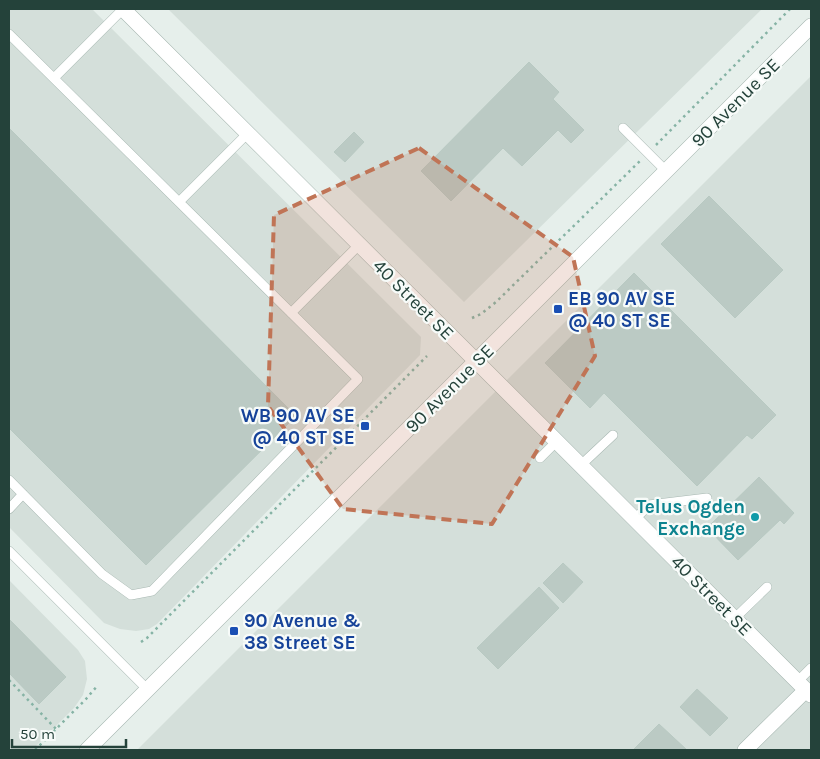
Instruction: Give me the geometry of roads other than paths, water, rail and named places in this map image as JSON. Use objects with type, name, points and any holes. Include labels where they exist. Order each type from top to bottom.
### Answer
[{"type":"street","name":"40 Street SE","points":[[123,9],[805,689]]},
{"type":"street","name":"90 Avenue SE","points":[[87,750],[811,26]]},
{"type":"street","points":[[745,750],[805,689]]},
{"type":"lane","points":[[54,78],[123,9]]},
{"type":"lane","points":[[9,34],[358,379],[152,592],[131,595],[102,574],[9,480]]},
{"type":"lane","points":[[623,128],[666,171]]},
{"type":"lane","points":[[179,202],[248,133]]},
{"type":"lane","points":[[291,312],[360,244]]},
{"type":"lane","points":[[581,465],[613,435]]},
{"type":"lane","points":[[540,458],[557,441]]},
{"type":"lane","points":[[9,509],[23,494]]},
{"type":"lane","points":[[635,519],[649,505],[707,498]]},
{"type":"lane","points":[[9,550],[148,690]]},
{"type":"lane","points":[[735,618],[767,587]]},
{"type":"lane","points":[[805,689],[811,668]]},
{"type":"place","name":"EB 90 AV SE @ 40 ST SE","points":[[558,309]]},
{"type":"place","name":"WB 90 AV SE @ 40 ST SE","points":[[365,426]]},
{"type":"place","name":"Telus Ogden Exchange","points":[[755,517]]},
{"type":"place","name":"90 Avenue & 38 Street SE","points":[[234,631]]}]
